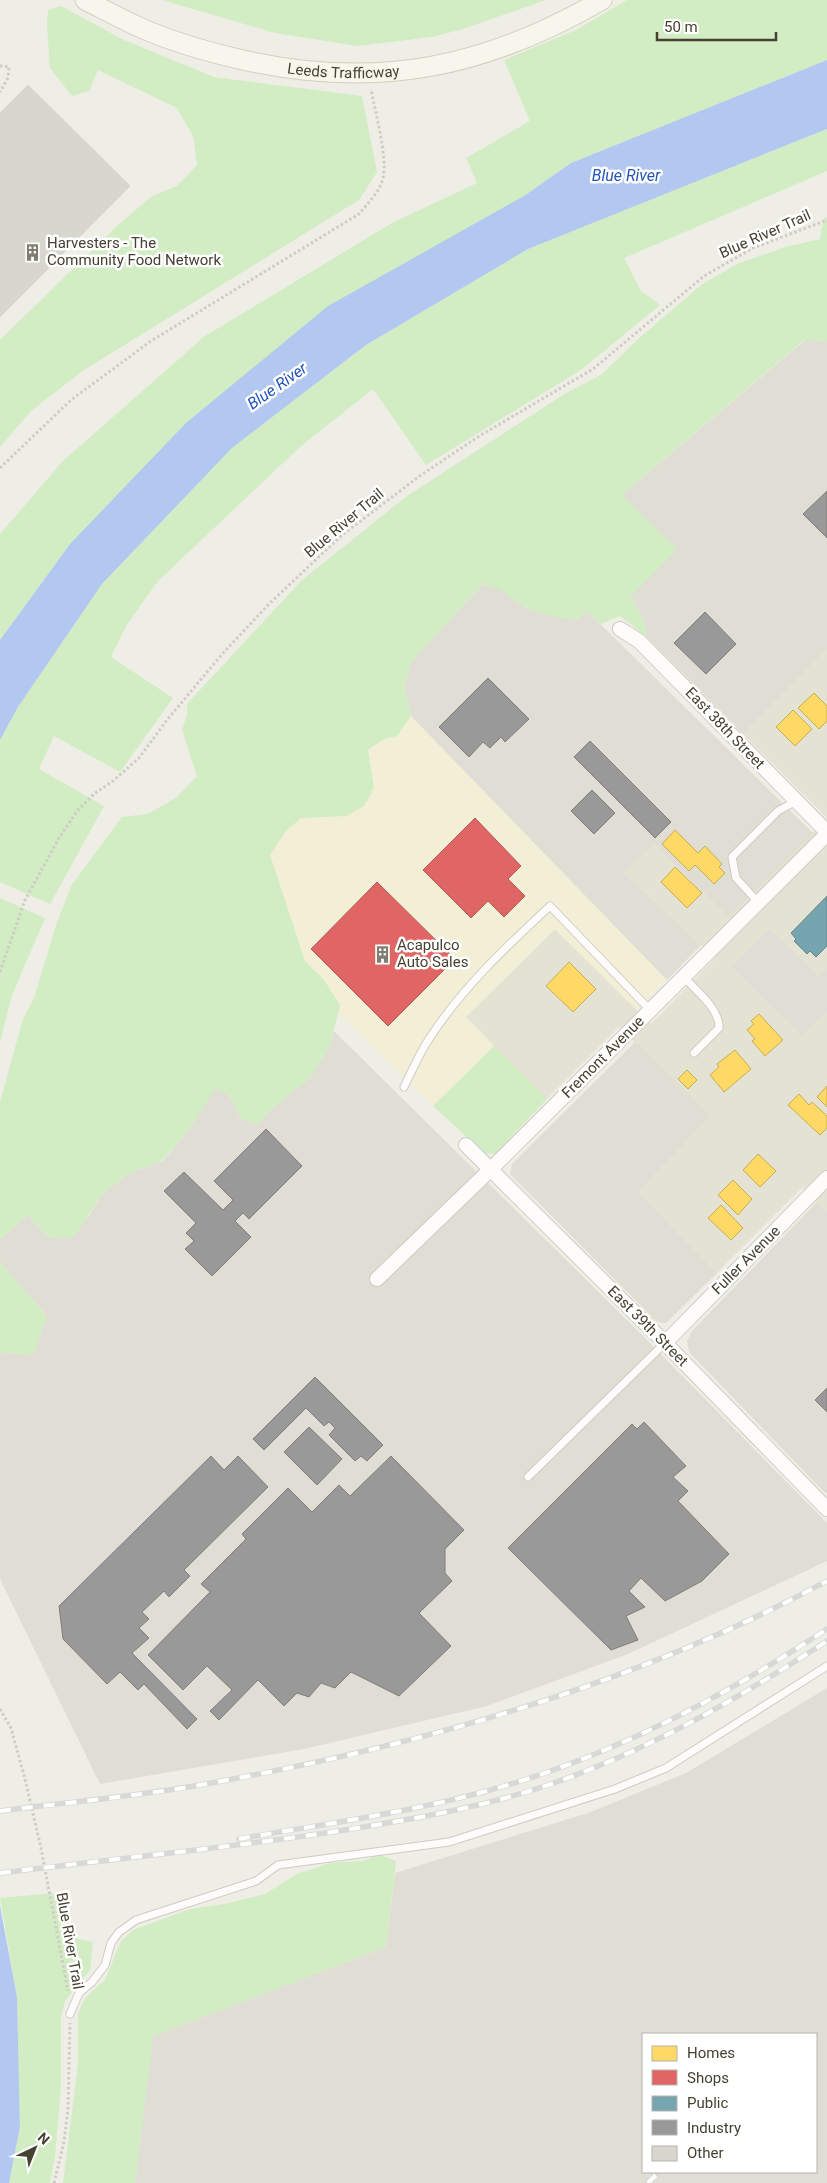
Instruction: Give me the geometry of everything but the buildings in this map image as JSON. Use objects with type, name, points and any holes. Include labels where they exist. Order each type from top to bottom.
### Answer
[{"type":"main road","name":"Leeds Trafficway","points":[[85,0],[140,28],[208,52],[278,68],[352,74],[402,71],[458,61],[514,44],[559,24],[602,0]]},
{"type":"street","name":"East 38th Street","points":[[620,629],[640,641],[827,833]]},
{"type":"street","name":"Fremont Avenue","points":[[377,1279],[491,1169],[827,833]]},
{"type":"street","name":"East 39th Street","points":[[466,1145],[665,1342],[827,1508]]},
{"type":"street","name":"Fuller Avenue","points":[[665,1342],[827,1178]]},
{"type":"lane","points":[[758,902],[736,878],[732,857],[778,811],[796,801]]},
{"type":"lane","points":[[404,1086],[428,1040],[455,1002],[502,950],[550,906],[650,1010]]},
{"type":"lane","points":[[684,977],[720,1021],[720,1028],[694,1053]]},
{"type":"lane","points":[[528,1477],[665,1342]]},
{"type":"lane","points":[[70,2014],[79,1993],[92,1982],[105,1965],[111,1943],[119,1932],[136,1920],[256,1881],[278,1865],[450,1842],[616,1789],[666,1768],[827,1666]]},
{"type":"path","points":[[0,66],[9,67],[5,86],[0,92]]},
{"type":"path","points":[[0,468],[70,400],[151,341],[359,214],[374,196],[383,179],[383,154],[368,73]]},
{"type":"path","name":"Blue River Trail","points":[[0,972],[25,900],[58,838],[77,811],[94,794],[113,781],[139,758],[167,720],[223,653],[270,603],[341,536],[421,475],[481,435],[593,369],[704,276],[753,248],[827,220]]},
{"type":"path","name":"Blue River Trail","points":[[0,1709],[11,1728],[35,1821],[68,1992],[71,2048],[68,2108],[64,2142],[54,2183]]},
{"type":"shaded area","points":[[805,340],[827,341],[827,649],[743,734],[647,637],[645,624],[631,596],[622,495]]},
{"type":"shaded area","points":[[483,584],[498,587],[525,607],[551,615],[577,620],[587,611],[813,833],[729,917],[654,844],[624,873],[701,945],[667,980],[411,716],[404,686],[411,662]]},
{"type":"shaded area","points":[[827,649],[827,818],[743,734]]},
{"type":"shaded area","points":[[411,716],[667,980],[636,1009],[555,929],[466,1017],[494,1046],[433,1106],[338,1013],[340,1004],[324,980],[305,961],[270,855],[285,832],[301,818],[346,816],[374,788],[368,750],[384,739],[397,736]]},
{"type":"shaded area","points":[[827,818],[827,1212],[802,1188],[717,1273],[638,1192],[711,1116],[619,1027],[547,1099],[465,1017],[555,929],[651,1024],[715,958],[624,873],[654,844],[729,916]]},
{"type":"shaded area","points":[[770,929],[818,976],[827,968],[827,1010],[802,1035],[732,967]]},
{"type":"shaded area","points":[[334,1031],[639,1332],[827,1523],[827,1561],[628,1654],[487,1706],[304,1749],[100,1784],[0,1579],[0,1354],[6,1352],[33,1355],[47,1316],[0,1262],[0,1239],[28,1215],[49,1238],[88,1217],[103,1193],[130,1173],[163,1161],[190,1128],[215,1088],[229,1095],[241,1118],[257,1125],[275,1106],[309,1079],[330,1046]]},
{"type":"shaded area","points":[[636,1041],[711,1116],[638,1192],[717,1273],[666,1323],[657,1322],[510,1174],[512,1164]]},
{"type":"shaded area","points":[[817,1202],[827,1212],[827,1493],[689,1352],[687,1341],[692,1331]]},
{"type":"shaded area","points":[[827,1688],[827,2183],[135,2183],[153,2036],[386,1947],[395,1873],[588,1813],[686,1773]]},
{"type":"green space","points":[[162,0],[546,0],[463,29],[432,37],[357,46],[275,33]]},
{"type":"green space","points":[[627,0],[827,0],[827,60],[571,163],[524,196],[70,544],[0,640],[0,534],[63,461],[205,336],[392,223],[477,183],[466,158],[530,121],[504,60],[576,30]]},
{"type":"green space","points":[[61,6],[124,40],[214,77],[362,96],[377,172],[359,200],[84,370],[31,411],[0,447],[0,340],[118,225],[152,196],[177,186],[197,165],[193,136],[177,108],[98,70],[89,91],[72,96],[50,68],[47,26],[48,10]]},
{"type":"green space","points":[[827,129],[827,171],[624,258],[641,291],[660,305],[581,370],[426,465],[373,389],[301,446],[158,581],[126,626],[111,657],[173,698],[120,772],[54,736],[39,769],[104,806],[50,904],[0,882],[0,740],[18,707],[102,584],[232,448],[366,345],[528,249]]},
{"type":"green space","points":[[827,217],[827,341],[804,340],[622,495],[677,549],[631,596],[645,624],[647,637],[620,616],[601,624],[587,611],[577,620],[536,612],[518,603],[501,590],[483,584],[411,662],[404,686],[411,716],[397,736],[384,739],[368,750],[374,788],[364,806],[346,816],[301,818],[285,832],[270,855],[305,961],[324,980],[340,1005],[330,1046],[309,1079],[275,1106],[257,1125],[241,1118],[229,1095],[215,1089],[190,1128],[162,1161],[130,1173],[103,1193],[74,1237],[49,1238],[28,1215],[0,1239],[0,1102],[23,1019],[34,998],[56,925],[71,886],[122,817],[148,814],[177,797],[197,776],[182,730],[187,715],[187,704],[302,580],[407,496],[566,393],[601,375],[637,340],[701,285],[739,263],[786,247],[820,239],[824,218]]},
{"type":"green space","points":[[0,898],[45,918],[12,995],[0,1043]]},
{"type":"green space","points":[[494,1046],[547,1099],[495,1154],[484,1153],[433,1106]]},
{"type":"green space","points":[[0,1262],[47,1316],[33,1355],[6,1352],[0,1354]]},
{"type":"green space","points":[[380,1855],[396,1861],[386,1947],[153,2036],[135,2183],[63,2183],[78,2064],[78,2013],[86,1997],[105,1980],[121,1941],[133,1930],[190,1909],[224,1904],[265,1894],[297,1874],[330,1863],[363,1861]]},
{"type":"green space","points":[[67,1892],[70,1937],[93,1942],[90,1970],[65,2001],[61,2016],[61,2087],[55,2156],[50,2183],[9,2183],[20,2127],[17,1997],[0,1898]]},
{"type":"water","name":"Blue River","points":[[827,60],[827,129],[528,249],[366,345],[232,448],[102,584],[18,707],[0,740],[0,640],[70,544],[186,423],[328,306],[524,196],[571,163]]},
{"type":"water","points":[[0,1906],[17,1997],[20,2127],[9,2183],[0,2183]]},
{"type":"railway","points":[[0,1811],[185,1788],[291,1768],[449,1730],[604,1680],[680,1651],[754,1618],[827,1581]]},
{"type":"railway","points":[[239,1839],[382,1814],[454,1799],[524,1780],[564,1766],[680,1715],[754,1674],[827,1629]]},
{"type":"railway","points":[[0,1873],[339,1831],[440,1813],[515,1795],[578,1774],[652,1742],[758,1684],[827,1641]]},
{"type":"railway","points":[[648,2183],[658,2173]]},
{"type":"place","name":"Harvesters - The Community Food Network","points":[[33,252]]},
{"type":"place","name":"Acapulco Auto Sales","points":[[383,954]]}]
